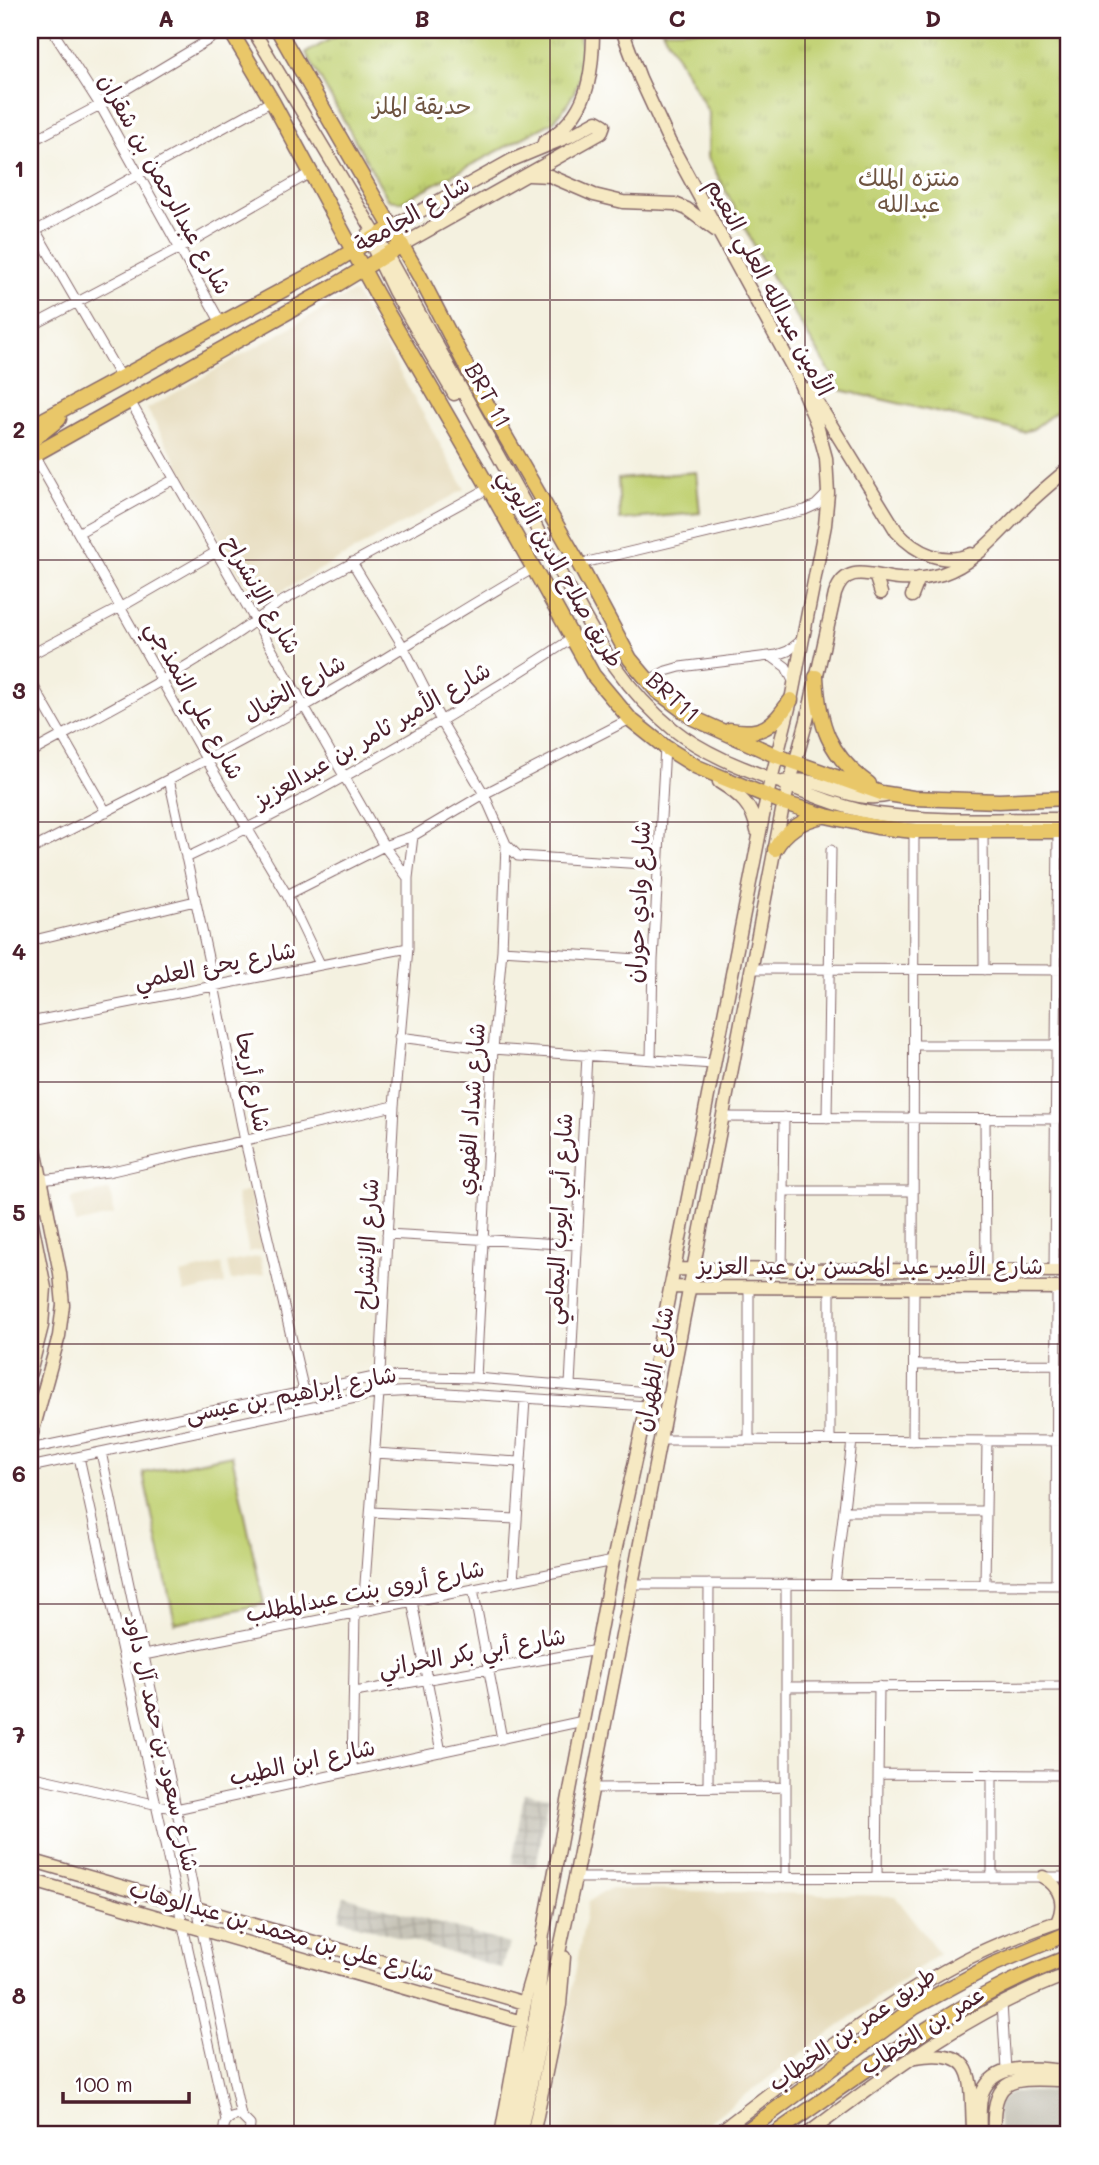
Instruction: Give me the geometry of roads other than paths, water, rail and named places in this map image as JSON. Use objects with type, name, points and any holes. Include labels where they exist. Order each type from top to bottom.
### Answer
[{"type":"main road","name":"طريق صلاح الدين الأيوبي","points":[[227,30],[272,101],[377,295],[593,675],[630,719],[665,747],[697,767],[784,803],[826,816],[865,825],[914,831],[1063,831]]},
{"type":"main road","name":"BRT 11","points":[[253,30],[373,239],[433,360],[520,508],[539,535]]},
{"type":"main road","name":"طريق صلاح الدين الأيوبي","points":[[278,30],[393,227],[478,389],[579,564],[630,659],[647,681],[678,709],[712,727],[777,756],[886,794],[999,801],[1069,798]]},
{"type":"main road","points":[[521,156],[551,138],[578,108],[589,83],[594,56],[593,30]]},
{"type":"main road","name":"الأمين عبدالله العلي النعيم","points":[[622,30],[668,141],[786,354],[820,433],[828,493],[825,525],[791,700],[777,756],[783,782]]},
{"type":"main road","name":"شارع الجامعة","points":[[30,427],[354,251],[521,156],[570,136],[597,121],[604,125],[601,133],[364,268],[130,401],[31,451]]},
{"type":"main road","points":[[525,176],[550,176],[594,195],[624,202],[676,204],[717,231]]},
{"type":"main road","points":[[786,354],[904,540],[923,553],[944,558],[966,556],[985,547]]},
{"type":"main road","points":[[31,451],[75,403]]},
{"type":"main road","points":[[783,782],[796,763],[837,588],[845,578],[856,573],[892,579],[919,578],[940,575],[960,566],[985,547],[1069,468]]},
{"type":"main road","name":"BRT11","points":[[539,535],[617,673],[635,694],[673,729],[692,742],[833,803],[875,814],[1069,819]]},
{"type":"main road","points":[[875,575],[881,593]]},
{"type":"main road","points":[[912,596],[919,578]]},
{"type":"main road","points":[[816,677],[819,712],[831,746],[846,765],[886,794]]},
{"type":"main road","points":[[712,727],[749,733],[764,729],[776,720],[791,700]]},
{"type":"main road","points":[[697,767],[742,796],[755,819],[758,842]]},
{"type":"main road","points":[[783,782],[805,780],[861,798],[886,794]]},
{"type":"main road","name":"شارع الظهران","points":[[542,1940],[613,1561],[647,1406],[767,796],[783,782]]},
{"type":"main road","name":"شارع الظهران","points":[[563,1942],[784,803],[783,782]]},
{"type":"main road","points":[[775,849],[780,840],[796,826],[826,816]]},
{"type":"main road","points":[[30,1124],[60,1273],[63,1304],[59,1336],[30,1441]]},
{"type":"main road","points":[[30,1217],[45,1288],[42,1326],[30,1369]]},
{"type":"main road","name":"شارع الأمير عبد المحسن بن عبد العزيز","points":[[674,1269],[1069,1271]]},
{"type":"main road","name":"شارع الأمير عبد المحسن بن عبد العزيز","points":[[670,1287],[1063,1288]]},
{"type":"main road","points":[[30,1860],[525,2003]]},
{"type":"main road","points":[[715,2135],[872,2019],[956,1964],[1063,1920],[1061,1896],[1051,1882],[1043,1877]]},
{"type":"main road","name":"شارع علي بن محمد بن عبدالوهاب","points":[[30,1880],[522,2022]]},
{"type":"main road","name":"طريق عمر بن الخطاب","points":[[741,2135],[885,2027],[945,1989],[992,1965],[1069,1933]]},
{"type":"main road","points":[[501,2135],[525,2003],[542,1940]]},
{"type":"main road","points":[[510,2135],[539,1994],[542,1940]]},
{"type":"main road","points":[[520,2135],[554,1972],[563,1942]]},
{"type":"main road","points":[[533,2135],[562,1989],[563,1942]]},
{"type":"main road","name":"طريق عمر بن الخطاب","points":[[773,2135],[934,2024],[990,1992],[1069,1957]]},
{"type":"main road","points":[[956,1964],[992,1965]]},
{"type":"main road","name":"عمر بن الخطاب","points":[[806,2135],[911,2057],[976,2017],[1068,1975]]},
{"type":"main road","points":[[934,2024],[976,2017],[990,1992]]},
{"type":"main road","points":[[911,2057],[937,2053],[952,2057],[964,2066],[970,2081],[973,2135]]},
{"type":"main road","points":[[980,2135],[983,2091],[995,2076],[1006,2070],[1069,2071]]},
{"type":"main road","points":[[994,2135],[995,2098],[1003,2088],[1021,2080],[1069,2080]]},
{"type":"street","points":[[30,35],[38,30]]},
{"type":"street","name":"شارع عبدالرحمن بن شقران","points":[[52,30],[100,105],[221,323]]},
{"type":"street","points":[[30,142],[100,105],[227,30]]},
{"type":"street","points":[[587,30],[594,56]]},
{"type":"street","points":[[32,232],[272,101]]},
{"type":"street","points":[[30,327],[180,248],[312,172]]},
{"type":"street","points":[[30,221],[32,232],[77,301],[121,378]]},
{"type":"street","name":"شارع الإنشراح","points":[[130,401],[384,846],[408,878]]},
{"type":"street","name":"شارع علي النمذجي","points":[[31,451],[286,895],[320,964]]},
{"type":"street","points":[[78,533],[173,480]]},
{"type":"street","points":[[30,753],[162,679],[255,622],[279,603],[489,488]]},
{"type":"street","points":[[579,564],[805,510],[820,502],[828,493]]},
{"type":"street","points":[[805,510],[817,515],[825,525]]},
{"type":"street","points":[[30,655],[216,552]]},
{"type":"street","name":"شارع شداد الفهري","points":[[352,562],[404,648],[441,721],[484,794],[506,844],[519,856],[659,865]]},
{"type":"street","name":"شارع الخيال","points":[[30,850],[305,706],[534,568]]},
{"type":"street","name":"شارع الأمير ثامر بن عبدالعزيز","points":[[186,858],[247,830],[345,776],[441,721],[573,638]]},
{"type":"street","points":[[647,681],[680,667],[771,656],[788,651],[803,639]]},
{"type":"street","points":[[771,656],[786,667],[794,683]]},
{"type":"street","points":[[30,680],[106,812]]},
{"type":"street","points":[[286,895],[384,846],[413,836],[484,794],[630,719]]},
{"type":"street","name":"شارع وادي حوران","points":[[650,1059],[665,747]]},
{"type":"street","name":"شارع أريحا","points":[[169,779],[245,1141],[304,1391]]},
{"type":"street","points":[[913,1270],[914,831]]},
{"type":"street","points":[[983,831],[985,970]]},
{"type":"street","points":[[1054,1271],[1057,903],[1063,831]]},
{"type":"street","name":"شارع الإنشراح","points":[[352,1771],[359,1612],[372,1512],[394,1106],[408,948],[408,878],[413,836]]},
{"type":"street","name":"شارع شداد الفهري","points":[[476,1378],[506,844]]},
{"type":"street","points":[[827,1118],[831,850]]},
{"type":"street","points":[[30,941],[195,901]]},
{"type":"street","points":[[1057,903],[1069,903]]},
{"type":"street","name":"شارع يحئ العلمي","points":[[30,1022],[408,948]]},
{"type":"street","points":[[502,950],[653,960]]},
{"type":"street","points":[[751,969],[1069,970]]},
{"type":"street","points":[[399,1037],[493,1048],[713,1064]]},
{"type":"street","points":[[914,1045],[1056,1045]]},
{"type":"street","name":"شارع أبي ايوب اليمامي","points":[[570,1385],[586,1055]]},
{"type":"street","points":[[41,1180],[108,1172],[394,1106]]},
{"type":"street","points":[[722,1117],[1069,1119]]},
{"type":"street","points":[[782,1270],[785,1117]]},
{"type":"street","points":[[985,1119],[986,1271]]},
{"type":"street","points":[[784,1191],[914,1191]]},
{"type":"street","points":[[1055,1191],[1069,1192]]},
{"type":"street","points":[[387,1234],[577,1245]]},
{"type":"street","points":[[749,1287],[749,1440]]},
{"type":"street","points":[[830,1287],[830,1440]]},
{"type":"street","points":[[913,1441],[914,1288]]},
{"type":"street","points":[[1056,1585],[1057,1364],[1063,1288]]},
{"type":"street","points":[[30,1294],[44,1297]]},
{"type":"street","points":[[914,1365],[1057,1364]]},
{"type":"street","points":[[30,1449],[379,1376],[476,1378],[649,1392]]},
{"type":"street","name":"شارع إبراهيم بن عيسى","points":[[30,1467],[379,1393],[417,1391],[647,1406]]},
{"type":"street","points":[[513,1581],[525,1400]]},
{"type":"street","points":[[661,1440],[1069,1441]]},
{"type":"street","points":[[835,1584],[852,1441]]},
{"type":"street","points":[[985,1584],[987,1441]]},
{"type":"street","points":[[101,1452],[242,2116],[250,2125],[249,2135]]},
{"type":"street","points":[[375,1453],[519,1462]]},
{"type":"street","name":"شارع سعود بن حمد آل داود","points":[[79,1457],[226,2120],[223,2127],[225,2135]]},
{"type":"street","points":[[844,1511],[986,1511]]},
{"type":"street","points":[[1056,1511],[1069,1511]]},
{"type":"street","points":[[372,1512],[516,1519]]},
{"type":"street","name":"شارع أروى بنت عبدالمطلب","points":[[124,1659],[613,1561]]},
{"type":"street","points":[[633,1584],[1069,1585]]},
{"type":"street","points":[[708,1787],[709,1584]]},
{"type":"street","points":[[786,1584],[786,1877]]},
{"type":"street","points":[[473,1589],[502,1739]]},
{"type":"street","points":[[411,1601],[441,1752]]},
{"type":"street","name":"شارع أبي بكر الحراني","points":[[355,1692],[597,1650]]},
{"type":"street","points":[[877,1877],[879,1686]]},
{"type":"street","points":[[786,1687],[1069,1686]]},
{"type":"street","points":[[136,1715],[156,1711]]},
{"type":"street","name":"شارع ابن الطيب","points":[[30,1776],[176,1809],[583,1721]]},
{"type":"street","points":[[878,1774],[1069,1775]]},
{"type":"street","points":[[992,1774],[992,1876]]},
{"type":"street","points":[[591,1788],[786,1787]]},
{"type":"street","points":[[575,1878],[1069,1877]]},
{"type":"street","points":[[1068,1975],[1069,1997]]},
{"type":"street","points":[[1002,2003],[1006,2070]]},
{"type":"street","points":[[1069,2049],[1069,2071]]},
{"type":"street","points":[[226,2120],[242,2116]]},
{"type":"park label","name":"حديقة الملز","points":[[422,106]]},
{"type":"park label","name":"منتزه الملك عبدالله","points":[[909,191]]}]
